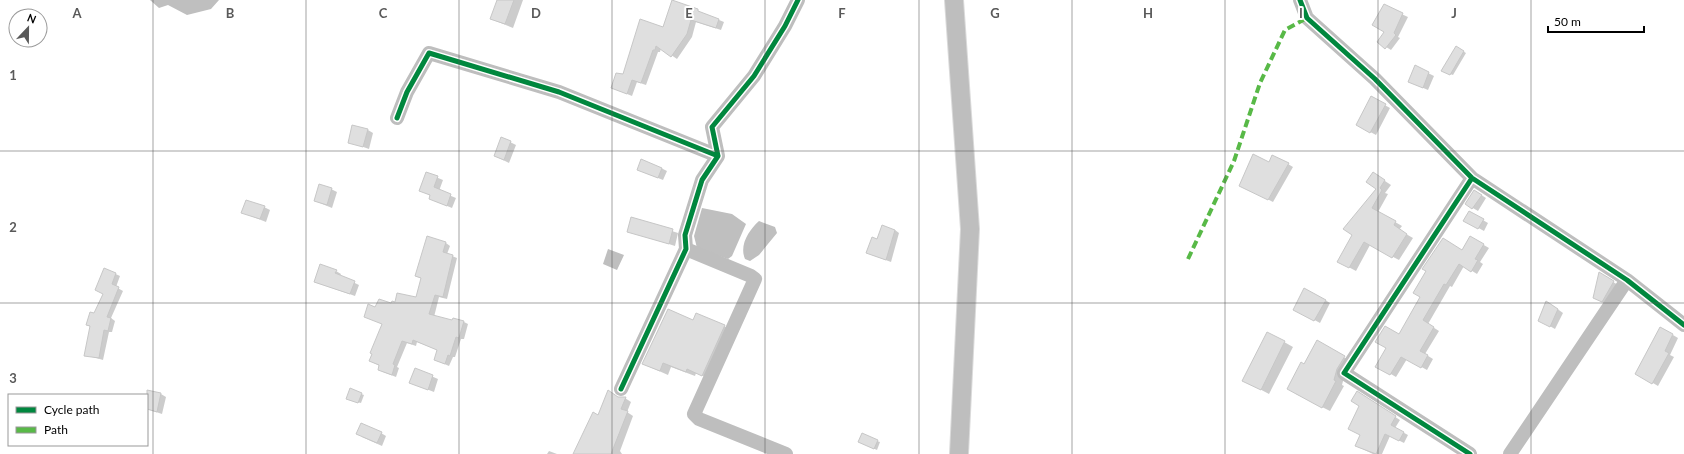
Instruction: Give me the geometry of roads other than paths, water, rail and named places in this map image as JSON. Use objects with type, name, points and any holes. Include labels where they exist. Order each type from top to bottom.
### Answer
[{"type":"main road","points":[[954,0],[970,229],[958,454]]},
{"type":"street","points":[[622,389],[686,249],[685,234],[702,180],[718,156],[712,127],[754,76],[785,26],[798,0]]},
{"type":"street","points":[[1300,0],[1307,18],[1375,79],[1472,178],[1628,280],[1684,325]]},
{"type":"street","points":[[397,118],[407,92],[429,53],[559,92],[718,156]]},
{"type":"street","points":[[1470,454],[1344,373],[1472,178]]},
{"type":"street","points":[[686,249],[755,279],[694,414],[699,419],[786,454]]},
{"type":"street","points":[[1510,454],[1628,280]]}]
